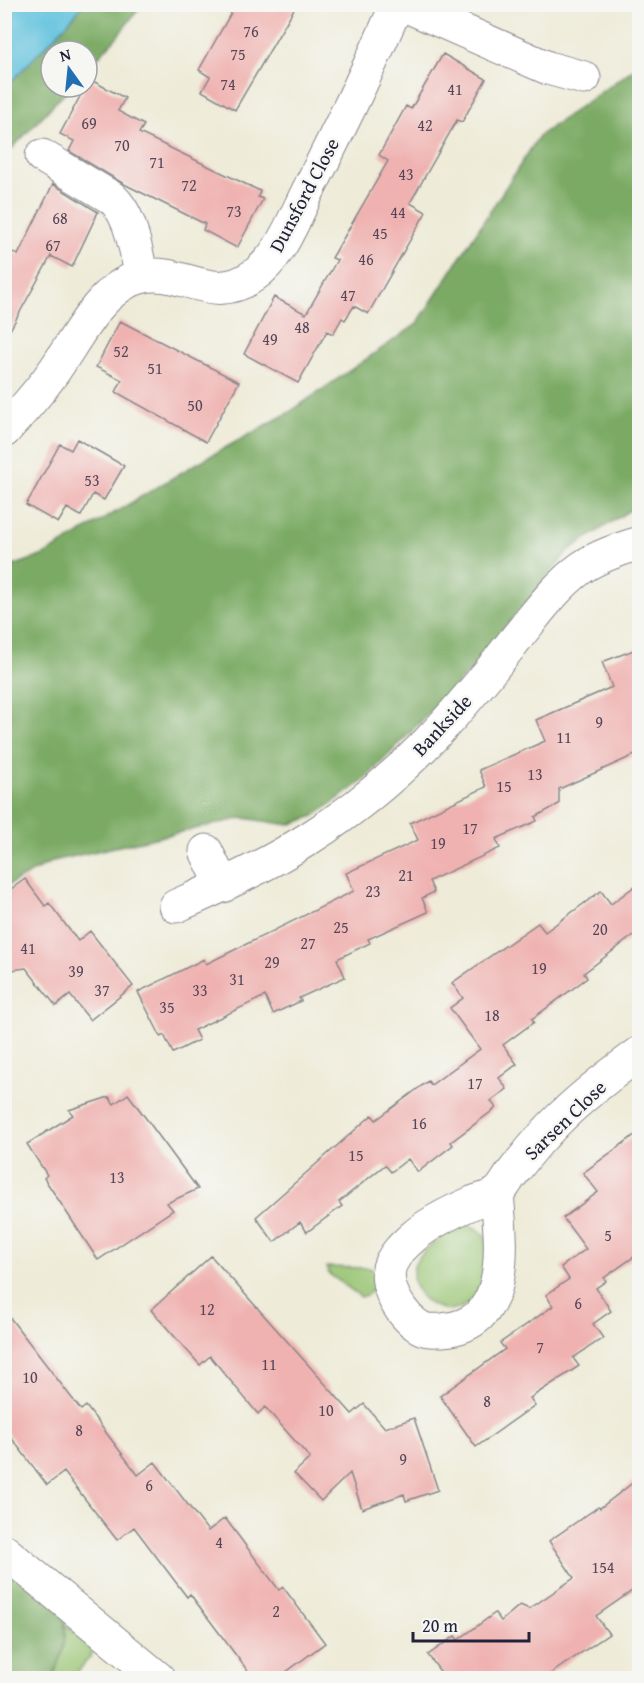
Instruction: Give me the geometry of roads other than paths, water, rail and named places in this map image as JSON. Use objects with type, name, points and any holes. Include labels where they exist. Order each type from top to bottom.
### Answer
[{"type":"street","name":"Dunsford Close","points":[[4,431],[50,378],[104,297],[122,282],[142,276],[166,276],[203,287],[224,288],[253,276],[268,263],[282,242],[336,136],[397,4]]},
{"type":"street","points":[[402,4],[548,68],[584,78]]},
{"type":"street","points":[[42,156],[112,198],[120,206],[127,221],[142,276]]},
{"type":"street","name":"Bankside","points":[[176,906],[276,860],[329,827],[375,792],[425,745],[474,692],[560,586],[583,567],[613,551],[639,543]]},
{"type":"street","points":[[206,851],[223,886]]},
{"type":"street","name":"Sarsen Close","points":[[497,1193],[544,1134],[591,1091],[639,1053]]},
{"type":"street","points":[[4,1551],[158,1678]]},
{"type":"water","points":[[5,4],[83,5],[52,39],[39,39],[39,53],[5,88]]}]
